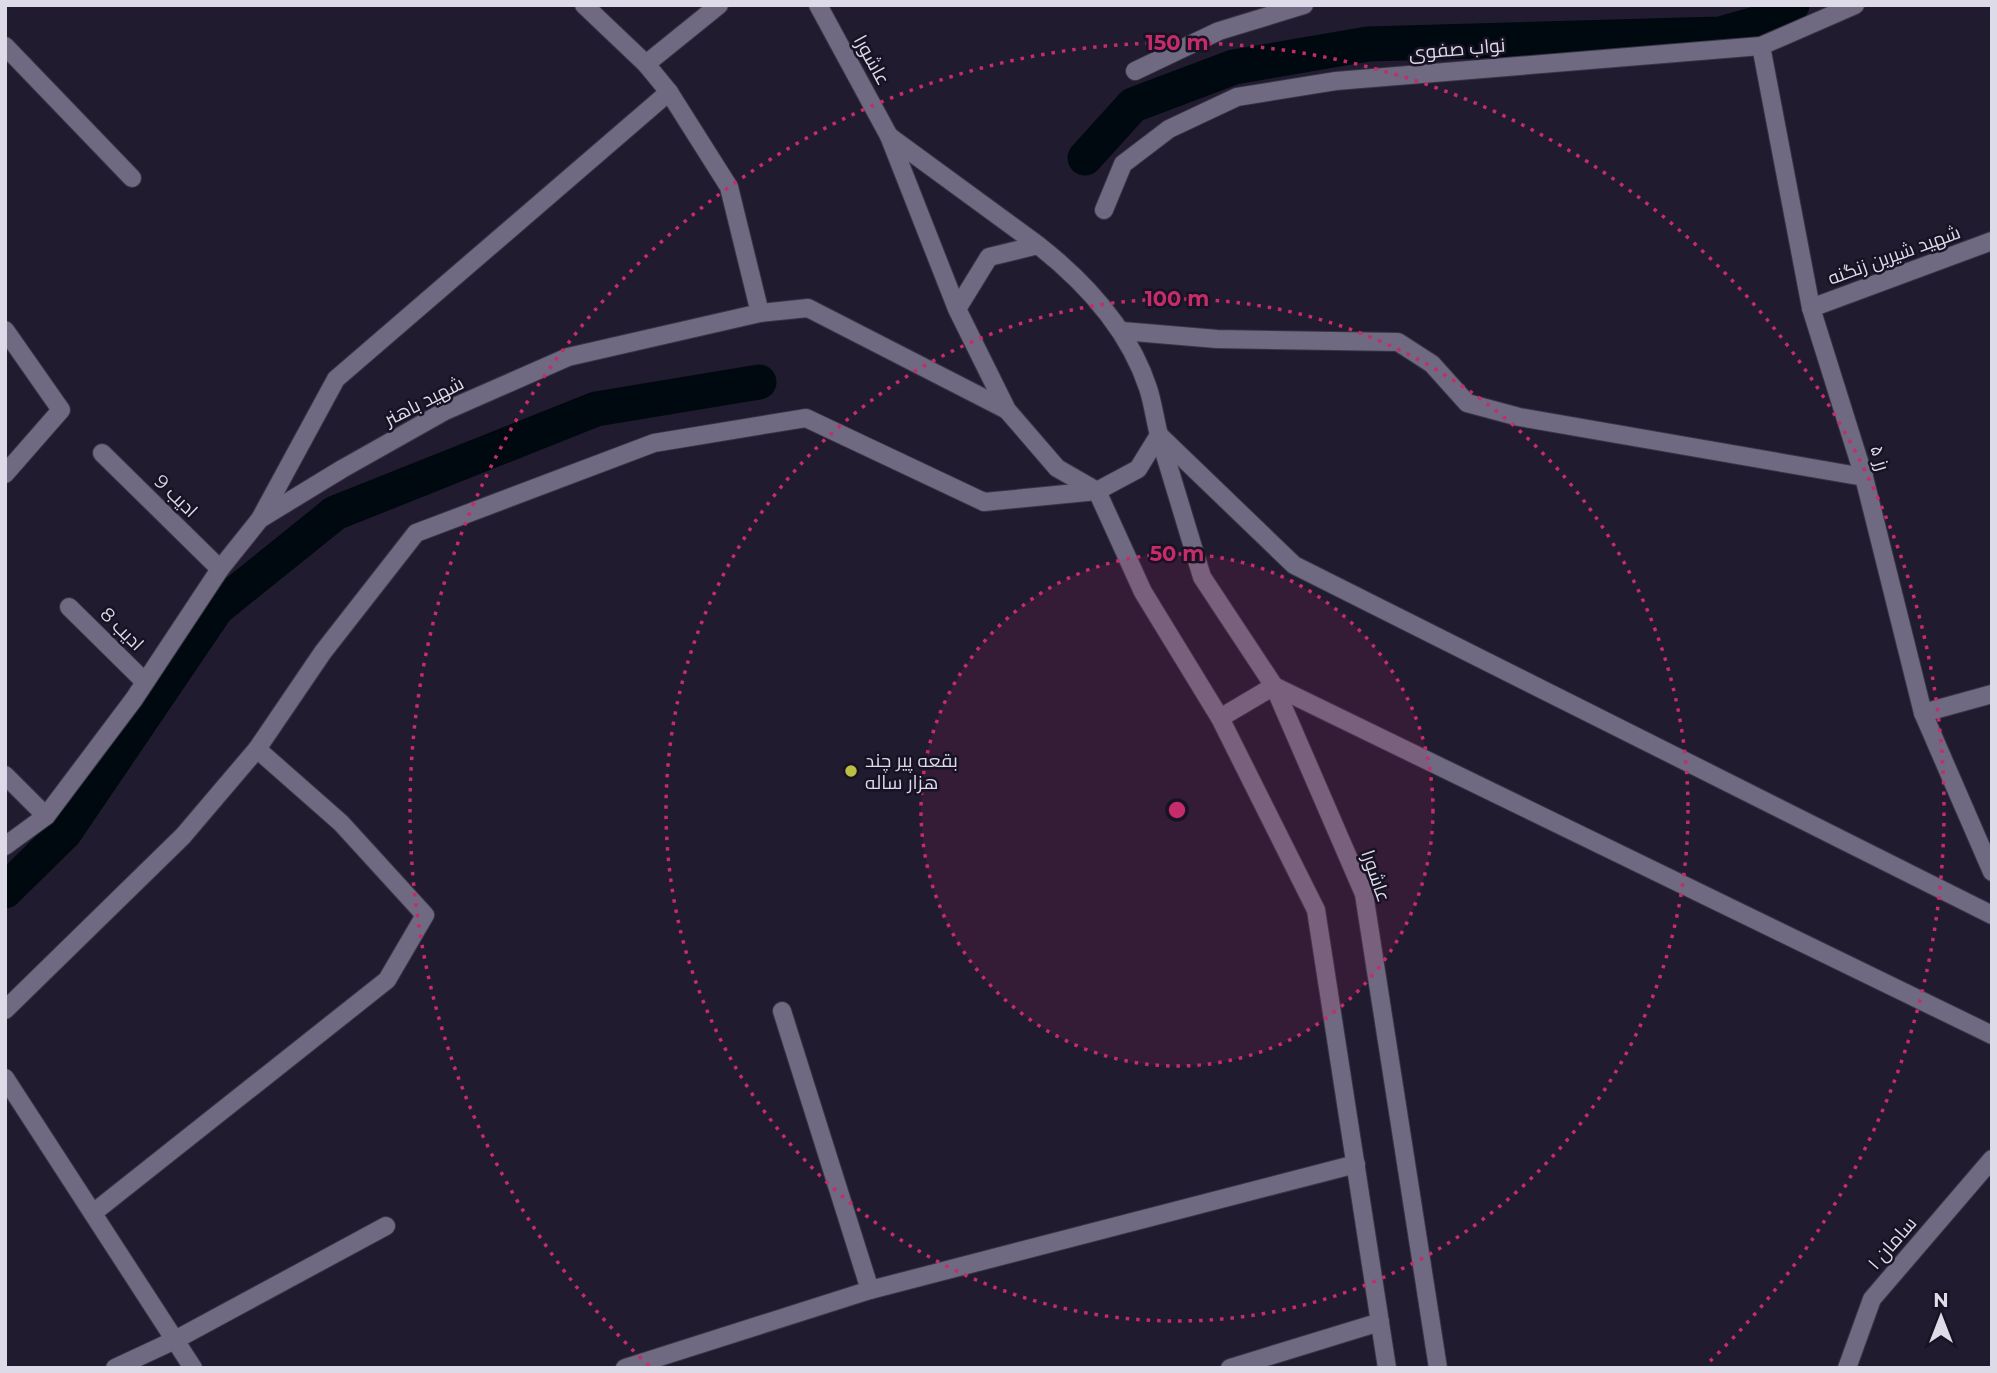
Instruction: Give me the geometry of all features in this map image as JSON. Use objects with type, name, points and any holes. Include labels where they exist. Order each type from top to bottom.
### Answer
[{"type":"street","points":[[584,5],[646,64],[669,92],[729,187],[760,313]]},
{"type":"street","points":[[646,64],[719,5]]},
{"type":"street","name":"عاشورا","points":[[818,5],[890,136],[957,309],[1007,410]]},
{"type":"street","points":[[1135,71],[1219,31],[1304,5]]},
{"type":"street","name":"نواب صفوی","points":[[1104,210],[1123,164],[1168,129],[1237,97],[1336,81],[1761,46],[1855,5]]},
{"type":"street","points":[[5,46],[132,178]]},
{"type":"street","name":"رز ۵","points":[[1761,46],[1811,308],[1864,477],[1923,713],[1992,872]]},
{"type":"street","points":[[260,519],[336,379],[669,92]]},
{"type":"street","name":"عاشورا","points":[[890,136],[1070,270],[1122,331],[1148,387],[1159,435],[1202,577],[1274,686],[1364,894],[1438,1368]]},
{"type":"street","name":"شهید شیرین زنگنه","points":[[1811,308],[1992,241]]},
{"type":"street","points":[[957,309],[989,257],[1038,245]]},
{"type":"street","name":"شهید باهنر","points":[[5,846],[46,816],[145,682],[220,569],[260,519],[444,411],[568,357],[760,313],[808,308],[1007,410]]},
{"type":"street","points":[[5,330],[61,410],[5,474]]},
{"type":"street","points":[[1122,331],[1217,339],[1398,342],[1432,364],[1467,403],[1518,416],[1864,477]]},
{"type":"street","points":[[1007,410],[1057,468],[1097,491],[1143,592],[1220,718],[1316,910],[1387,1368]]},
{"type":"street","points":[[5,1010],[183,836],[257,750],[323,652],[416,533],[654,443],[806,418],[984,502],[1097,491],[1138,469],[1159,435],[1294,565],[1992,915]]},
{"type":"street","name":"ادیب 9","points":[[102,453],[220,569]]},
{"type":"street","name":"ادیب 8","points":[[69,607],[145,682]]},
{"type":"street","points":[[1220,718],[1274,686],[1992,1035]]},
{"type":"street","points":[[1923,713],[1992,694]]},
{"type":"street","points":[[93,1213],[387,980],[425,915],[341,823],[257,750]]},
{"type":"street","points":[[5,775],[46,816]]},
{"type":"street","points":[[782,1011],[870,1290]]},
{"type":"street","points":[[5,1078],[193,1368]]},
{"type":"street","name":"سامان ۱","points":[[1847,1368],[1872,1298],[1992,1159]]},
{"type":"street","points":[[625,1368],[870,1290],[1356,1164]]},
{"type":"street","points":[[115,1368],[175,1340],[386,1226]]},
{"type":"street","points":[[1230,1368],[1380,1322]]},
{"type":"waterway","points":[[1085,158],[1133,105],[1234,67],[1368,44],[1720,34],[1759,23],[1792,5]]},
{"type":"waterway","points":[[5,891],[65,832],[217,608],[335,513],[596,409],[759,382]]},
{"type":"place","name":"بقعه پیر چند هزار ساله","points":[[851,771]]}]
